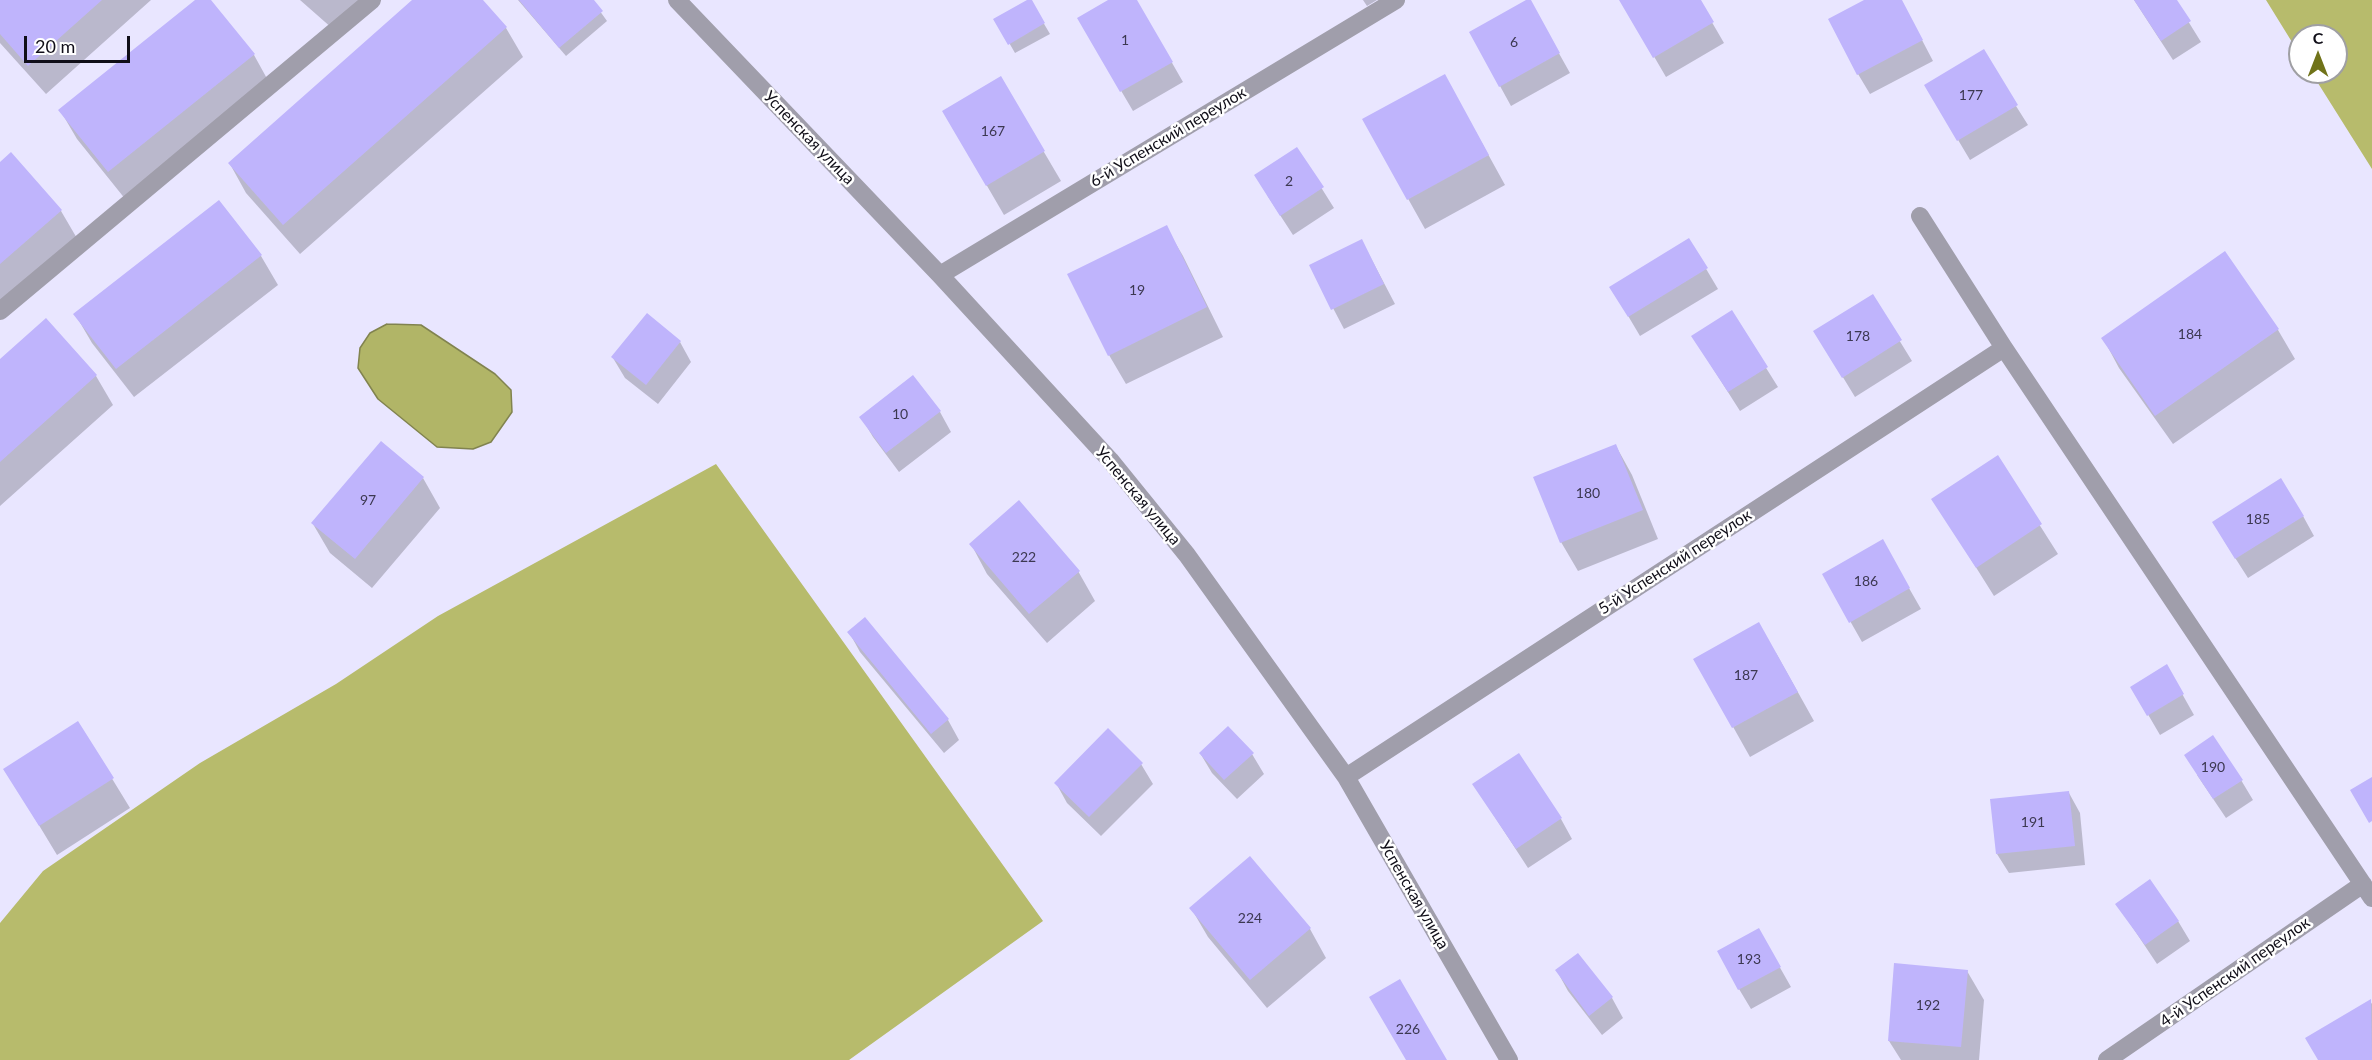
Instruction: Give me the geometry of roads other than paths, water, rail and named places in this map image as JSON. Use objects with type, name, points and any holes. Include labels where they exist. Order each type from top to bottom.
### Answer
[{"type":"street","points":[[0,311],[372,0]]},
{"type":"street","name":"Успенская улица","points":[[677,0],[940,275],[1110,460],[1180,546],[1346,777],[1509,1060]]},
{"type":"street","name":"6-й Успенский переулок","points":[[940,275],[1396,0]]},
{"type":"street","points":[[1920,216],[2004,348],[2367,891]]},
{"type":"street","name":"5-й Успенский переулок","points":[[1346,777],[2004,348]]},
{"type":"street","name":"4-й Успенский переулок","points":[[2107,1060],[2367,891]]}]
